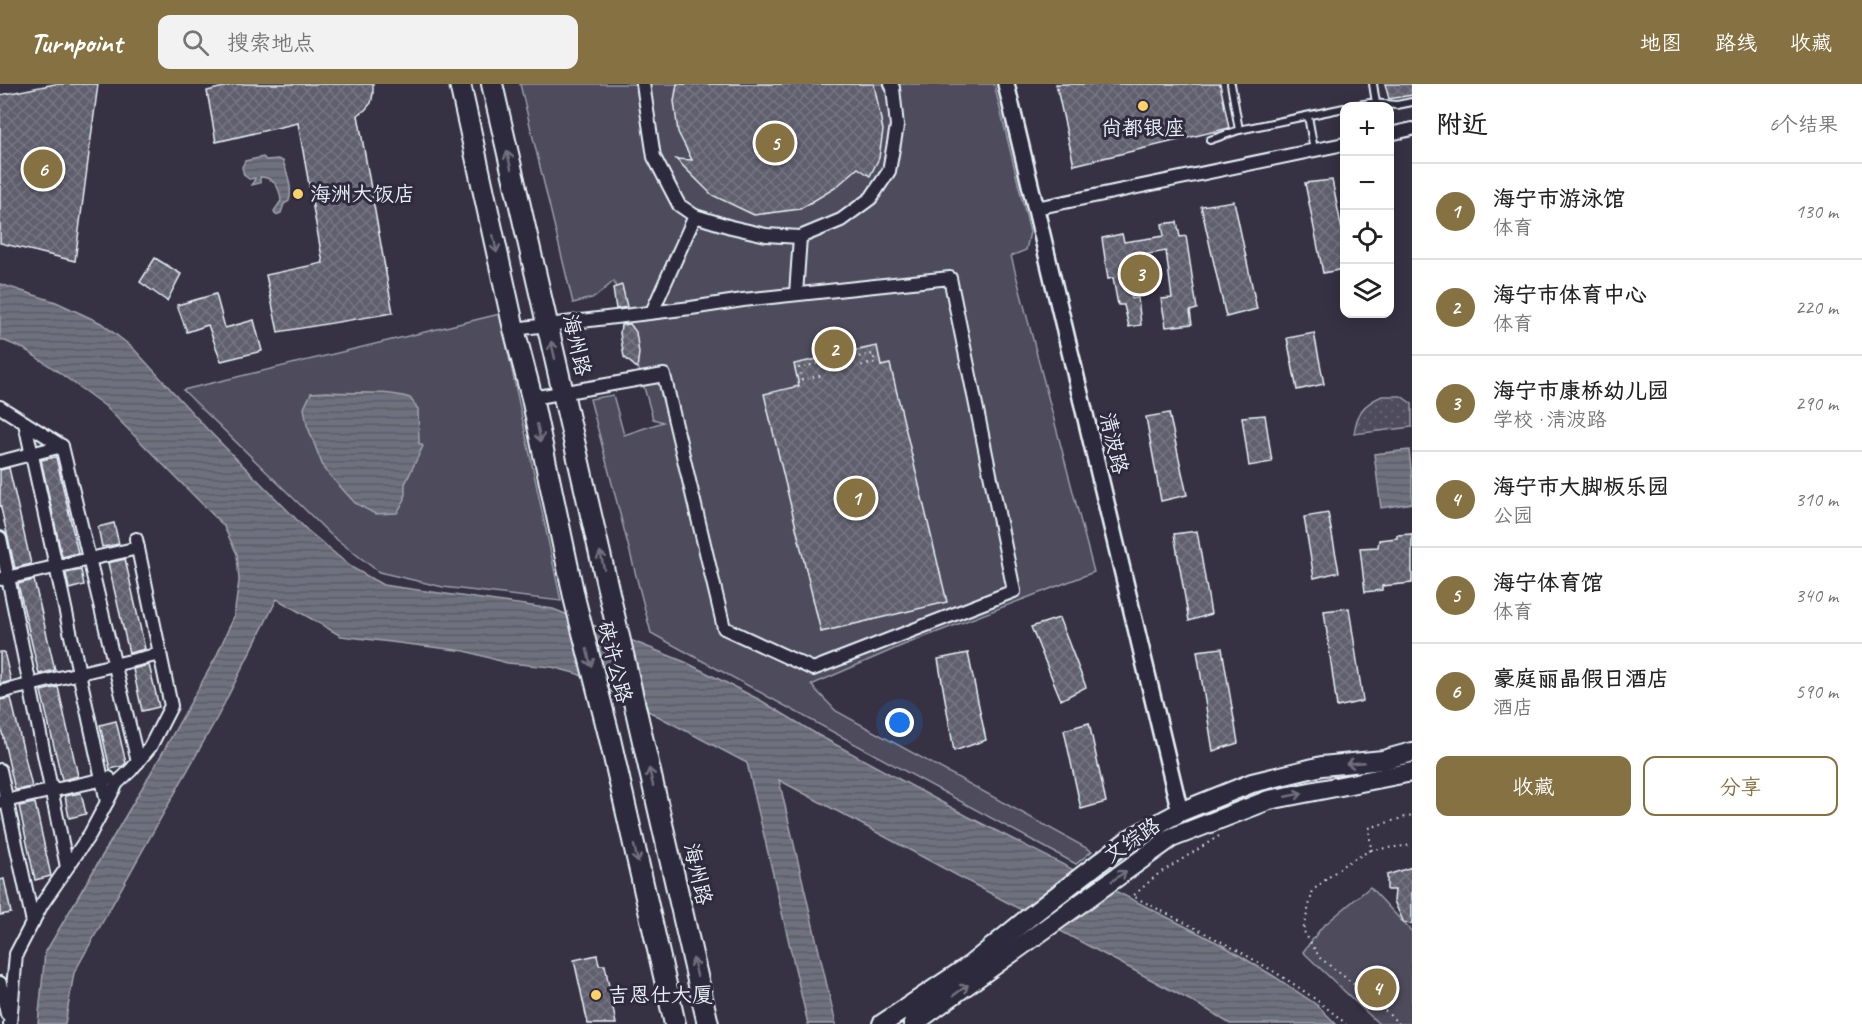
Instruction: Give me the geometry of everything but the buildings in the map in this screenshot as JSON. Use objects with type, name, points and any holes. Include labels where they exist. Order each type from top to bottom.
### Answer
[{"type":"main road","points":[[460,84],[514,329],[532,398]]},
{"type":"main road","name":"海州路","points":[[492,84],[615,617]]},
{"type":"main road","name":"硖许公路","points":[[532,398],[575,602],[609,735],[675,1024]]},
{"type":"main road","name":"硖许公路","points":[[615,617],[641,734]]},
{"type":"main road","name":"海州路","points":[[641,734],[708,1024]]},
{"type":"main road","points":[[882,1024],[969,966],[1131,838],[1180,812],[1252,783],[1322,766],[1383,760],[1412,752]]},
{"type":"main road","name":"文综路","points":[[913,1024],[1171,838],[1269,800],[1412,772]]},
{"type":"street","points":[[643,84],[654,157],[679,205],[695,216],[731,227],[766,235],[800,237],[841,220],[871,198],[889,171],[897,126],[891,84]]},
{"type":"street","name":"清波路","points":[[1006,84],[1180,812]]},
{"type":"street","points":[[1394,133],[1412,129]]},
{"type":"street","points":[[1036,208],[1340,145]]},
{"type":"street","points":[[652,312],[695,216]]},
{"type":"street","points":[[796,294],[800,237]]},
{"type":"street","points":[[514,329],[796,294],[950,278],[1014,591],[813,669],[724,628],[664,375],[532,398]]},
{"type":"street","points":[[0,407],[62,446],[138,762]]},
{"type":"street","points":[[25,423],[107,802]]},
{"type":"street","points":[[0,462],[62,446]]},
{"type":"street","points":[[0,538],[4,578],[30,684],[67,867]]},
{"type":"street","points":[[4,578],[89,559],[137,543],[171,706],[150,747],[128,774],[117,783],[90,834],[42,904],[16,954],[10,1024]]},
{"type":"street","points":[[0,692],[160,654]]},
{"type":"street","points":[[0,770],[3,801],[33,922]]},
{"type":"street","points":[[3,801],[128,774]]},
{"type":"street","points":[[0,983],[10,1024]]},
{"type":"lane","points":[[1231,84],[1239,130]]},
{"type":"lane","points":[[1373,84],[1376,102]]},
{"type":"lane","points":[[1394,105],[1412,102]]},
{"type":"lane","points":[[1210,140],[1239,130],[1340,109]]},
{"type":"lane","points":[[1308,116],[1314,150]]},
{"type":"path","points":[[847,359],[873,354],[875,363],[858,366]]},
{"type":"path","points":[[819,376],[802,380],[799,368],[823,362]]},
{"type":"path","points":[[1371,850],[1369,828],[1412,815]]},
{"type":"path","points":[[1227,832],[1197,848],[1157,875],[1133,896],[1300,988],[1346,1024]]},
{"type":"path","points":[[1399,1024],[1372,998],[1320,958],[1303,930],[1313,890],[1345,864],[1371,850],[1412,845]]},
{"type":"shaded area","points":[[520,84],[994,84],[1030,232],[1026,250],[1011,256],[1094,572],[901,646],[811,685],[836,711],[1092,851],[1076,864],[651,633],[590,399],[613,395],[624,435],[663,422],[653,419],[614,281],[595,297],[573,303]]},
{"type":"shaded area","points":[[500,314],[561,601],[443,587],[379,572],[331,535],[183,390]]},
{"type":"shaded area","points":[[1382,396],[1401,396],[1412,404],[1412,427],[1354,434],[1362,410]]},
{"type":"shaded area","points":[[1370,887],[1412,932],[1412,1024],[1379,1024],[1303,952],[1322,927]]},
{"type":"water","points":[[263,157],[266,160],[283,161],[289,181],[289,201],[284,204],[281,213],[276,215],[274,211],[281,201],[273,181],[260,177],[260,183],[252,185],[255,178],[249,179],[244,175],[242,167],[245,161]]},
{"type":"water","points":[[0,284],[56,302],[101,323],[133,348],[207,429],[307,530],[351,567],[383,585],[553,609],[685,662],[760,700],[818,735],[967,816],[1224,946],[1317,1005],[1336,1024],[1230,1024],[1208,1010],[779,780],[836,1024],[808,1024],[747,763],[578,674],[552,667],[507,663],[465,651],[341,636],[277,599],[218,716],[74,973],[65,1024],[38,1024],[45,953],[216,657],[234,616],[239,581],[237,554],[223,525],[105,406],[24,349],[0,339]]},
{"type":"water","points":[[311,393],[380,393],[400,396],[410,398],[418,409],[419,443],[423,446],[405,484],[405,499],[397,513],[375,514],[355,503],[324,469],[307,425],[304,408]]},
{"type":"water","points":[[1409,450],[1412,503],[1381,508],[1374,454]]},
{"type":"place","name":"尚都银座","points":[[1143,106]]},
{"type":"place","name":"海宁体育馆","points":[[775,143]]},
{"type":"place","name":"豪庭丽晶假日酒店","points":[[43,169]]},
{"type":"place","name":"海洲大饭店","points":[[298,194]]},
{"type":"place","name":"海宁市康桥幼儿园","points":[[1140,274]]},
{"type":"place","name":"海宁市体育中心","points":[[834,349]]},
{"type":"place","name":"海宁市游泳馆","points":[[856,498]]},
{"type":"place","name":"海宁市大脚板乐园","points":[[1377,988]]},
{"type":"place","name":"吉恩仕大厦","points":[[596,995]]}]
